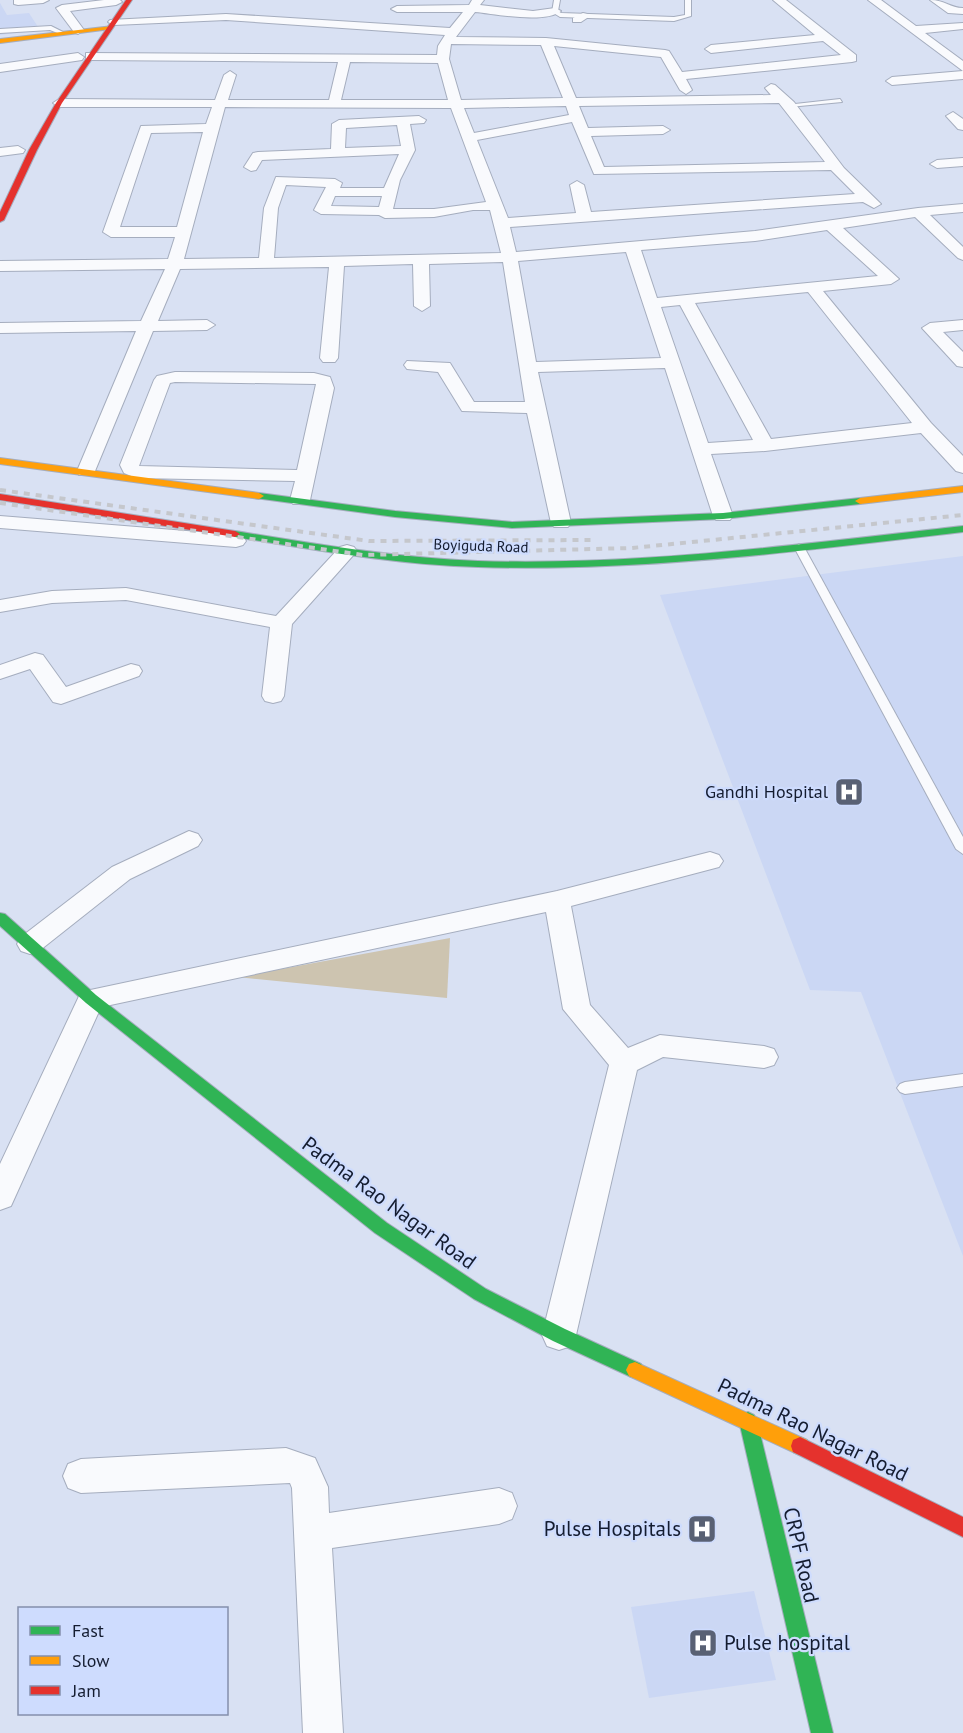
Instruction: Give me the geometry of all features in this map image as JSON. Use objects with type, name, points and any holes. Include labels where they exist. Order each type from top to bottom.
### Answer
[{"type":"main road","points":[[0,189],[18,150],[45,102],[109,26],[121,1]]},
{"type":"main road","points":[[0,41],[109,26]]},
{"type":"main road","points":[[0,220],[33,150],[84,57]]},
{"type":"main road","name":"Boyiguda Road","points":[[0,460],[86,471],[229,482],[300,500],[404,520],[482,528],[723,516],[963,489]]},
{"type":"main road","name":"Boyiguda Road","points":[[0,497],[342,550],[396,551],[435,561],[483,558],[542,565],[799,547],[963,529]]},
{"type":"main road","name":"Padma Rao Nagar Road","points":[[0,918],[90,999],[381,1228],[480,1294],[560,1335],[748,1421],[963,1527]]},
{"type":"main road","name":"CRPF Road","points":[[748,1421],[822,1733]]},
{"type":"street","points":[[18,2],[43,0]]},
{"type":"street","points":[[680,76],[852,58],[779,0]]},
{"type":"street","points":[[874,0],[963,67]]},
{"type":"street","points":[[936,0],[952,11],[963,11]]},
{"type":"street","points":[[78,30],[62,8],[121,1]]},
{"type":"street","points":[[476,3],[533,14],[556,5]]},
{"type":"street","points":[[476,3],[447,44],[451,115],[468,138],[502,223],[510,256],[535,408],[561,523]]},
{"type":"street","points":[[397,9],[476,3],[512,3]]},
{"type":"street","points":[[109,26],[318,12]]},
{"type":"street","points":[[895,16],[916,15]]},
{"type":"street","points":[[226,17],[447,44]]},
{"type":"street","points":[[257,34],[268,22]]},
{"type":"street","points":[[913,30],[963,26]]},
{"type":"street","points":[[711,49],[826,37]]},
{"type":"street","points":[[546,42],[599,171],[675,164],[835,166]]},
{"type":"street","points":[[382,46],[546,42],[665,54],[680,76],[691,102]]},
{"type":"street","points":[[0,68],[84,57],[345,58],[447,44]]},
{"type":"street","points":[[180,57],[191,47],[221,45]]},
{"type":"street","points":[[334,104],[345,58]]},
{"type":"street","points":[[752,70],[786,102],[835,166],[888,216]]},
{"type":"street","points":[[86,471],[175,263],[211,128],[230,75]]},
{"type":"street","points":[[892,81],[963,75]]},
{"type":"street","points":[[584,132],[659,120],[691,102],[786,102]]},
{"type":"street","points":[[59,103],[334,104],[451,115]]},
{"type":"street","points":[[338,154],[339,124],[403,121],[573,103],[659,120]]},
{"type":"street","points":[[952,116],[963,126]]},
{"type":"street","points":[[468,138],[578,117]]},
{"type":"street","points":[[385,212],[393,180],[408,150],[403,121]]},
{"type":"street","points":[[183,232],[111,232],[146,129],[211,128]]},
{"type":"street","points":[[0,152],[18,150]]},
{"type":"street","points":[[251,167],[258,156],[408,150]]},
{"type":"street","points":[[937,164],[963,162]]},
{"type":"street","points":[[266,262],[271,208],[281,180],[335,183],[321,210],[385,212],[385,214],[434,213],[473,206],[495,206]]},
{"type":"street","points":[[577,185],[585,218]]},
{"type":"street","points":[[331,192],[390,192]]},
{"type":"street","points":[[502,223],[867,197]]},
{"type":"street","points":[[0,266],[337,262],[510,256],[755,236],[888,216],[963,208]]},
{"type":"street","points":[[918,212],[963,255]]},
{"type":"street","points":[[651,303],[891,279],[832,226]]},
{"type":"street","points":[[632,246],[723,516]]},
{"type":"street","points":[[421,259],[422,306]]},
{"type":"street","points":[[329,358],[337,262]]},
{"type":"street","points":[[812,287],[926,427],[963,468]]},
{"type":"street","points":[[685,300],[765,445]]},
{"type":"street","points":[[0,328],[207,325]]},
{"type":"street","points":[[963,325],[930,328],[963,362]]},
{"type":"street","points":[[528,367],[670,363]]},
{"type":"street","points":[[413,365],[444,367],[468,408],[535,408]]},
{"type":"street","points":[[300,500],[325,388],[324,381],[314,378],[175,377],[163,380],[129,465],[136,472],[229,482],[305,476]]},
{"type":"street","points":[[699,449],[765,445],[926,427]]},
{"type":"street","points":[[0,522],[342,550]]},
{"type":"street","points":[[273,696],[281,623],[342,550]]},
{"type":"street","points":[[0,606],[52,597],[126,594],[281,623]]},
{"type":"street","points":[[0,672],[35,660],[61,697],[131,671]]},
{"type":"street","points":[[30,944],[121,873],[189,840]]},
{"type":"street","points":[[0,1197],[90,999],[557,900],[710,861]]},
{"type":"street","points":[[557,900],[577,1009],[624,1064]]},
{"type":"street","points":[[624,1064],[660,1046],[765,1058]]},
{"type":"street","points":[[560,1335],[624,1064]]},
{"type":"street","points":[[81,1476],[286,1465],[302,1470],[310,1487],[323,1733]]},
{"type":"street","points":[[313,1533],[499,1506]]},
{"type":"lane","points":[[556,5],[560,15],[580,18],[684,18],[690,14],[688,0]]},
{"type":"lane","points":[[0,31],[51,28],[60,32]]},
{"type":"lane","points":[[786,102],[840,101]]},
{"type":"lane","points":[[799,547],[963,849]]},
{"type":"lane","points":[[905,1089],[963,1080]]},
{"type":"shaded area","points":[[0,3],[7,15],[29,13],[40,30],[0,35]]},
{"type":"shaded area","name":"Gandhi Hospital","points":[[963,556],[963,1256],[861,992],[810,990],[660,595]]},
{"type":"shaded area","points":[[450,938],[447,998],[237,977]]},
{"type":"shaded area","name":"Pulse hospital","points":[[754,1591],[776,1680],[649,1698],[631,1607]]},
{"type":"railway","points":[[0,490],[369,541],[593,540]]},
{"type":"railway","points":[[0,503],[363,555],[632,548],[963,515]]},
{"type":"traffic: fast","points":[[259,496],[395,514],[512,525],[723,516],[860,501]]},
{"type":"traffic: fast","points":[[235,534],[417,560],[539,565],[721,555],[963,529]]},
{"type":"traffic: fast","points":[[0,918],[91,999],[381,1228],[480,1294],[559,1335],[635,1370]]},
{"type":"traffic: fast","points":[[748,1421],[822,1733]]},
{"type":"traffic: slow","points":[[0,41],[111,27]]},
{"type":"traffic: slow","points":[[0,461],[259,496]]},
{"type":"traffic: slow","points":[[860,501],[963,489]]},
{"type":"traffic: slow","points":[[635,1370],[800,1446]]},
{"type":"traffic: jam","points":[[0,220],[33,150],[59,103],[129,0]]},
{"type":"traffic: jam","points":[[0,497],[235,534]]},
{"type":"traffic: jam","points":[[800,1446],[963,1527]]},
{"type":"place","name":"Gandhi Hospital","points":[[849,792]]},
{"type":"place","name":"Pulse Hospitals","points":[[702,1529]]},
{"type":"place","name":"Pulse hospital","points":[[703,1643]]}]
